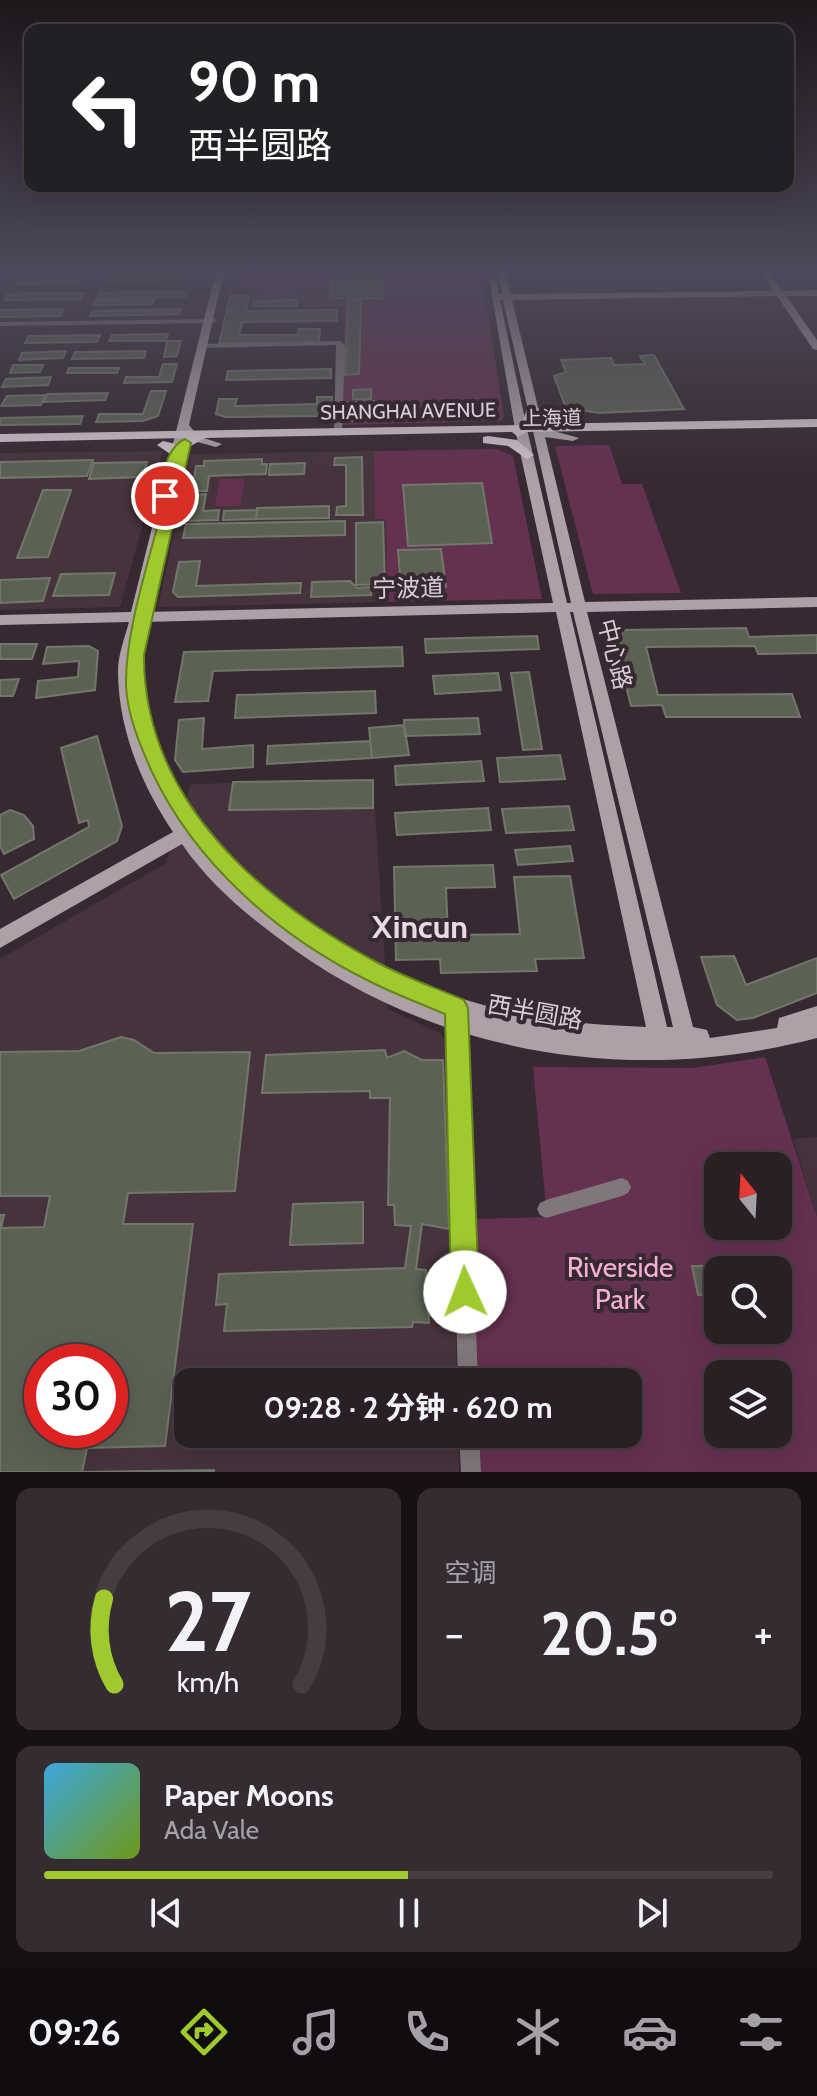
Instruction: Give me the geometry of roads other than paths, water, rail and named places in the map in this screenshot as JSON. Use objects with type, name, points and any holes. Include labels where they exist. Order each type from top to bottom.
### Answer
[{"type":"main road","points":[[530,431],[533,409]]},
{"type":"main road","points":[[533,409],[546,423],[571,433],[817,423]]},
{"type":"main road","points":[[0,448],[173,447],[191,427],[215,440]]},
{"type":"main road","name":"上海道","points":[[185,437],[215,440],[530,431],[817,434]]},
{"type":"main road","name":"SHANGHAI AVENUE","points":[[215,440],[338,433],[488,434]]},
{"type":"main road","points":[[488,434],[512,443],[527,455]]},
{"type":"main road","points":[[0,438],[185,437]]},
{"type":"street","name":"西半圆路","points":[[206,340],[140,619],[134,663],[140,717],[164,782],[212,871],[297,941],[359,981],[416,1009],[456,1016],[501,1035],[595,1048],[687,1042]]},
{"type":"street","points":[[507,340],[517,409],[530,431]]},
{"type":"street","points":[[513,340],[533,409]]},
{"type":"street","points":[[204,346],[338,343],[341,346],[338,433]]},
{"type":"street","points":[[488,434],[511,424],[517,409]]},
{"type":"street","name":"中心路","points":[[530,431],[527,455],[687,1042]]},
{"type":"street","name":"中心路","points":[[530,431],[571,609],[660,1043]]},
{"type":"street","name":"宁波道","points":[[0,623],[817,604]]},
{"type":"street","points":[[0,939],[189,832]]},
{"type":"street","points":[[456,1016],[468,1368]]},
{"type":"street","points":[[687,1042],[737,1036],[817,1016]]},
{"type":"street","points":[[687,1042],[741,1046],[817,1028]]},
{"type":"street","points":[[546,1209],[622,1187]]},
{"type":"street","points":[[470,1448],[471,1472]]},
{"type":"district","name":"Xincun","points":[[420,926]]},
{"type":"park label","name":"Riverside Park","points":[[620,1283]]}]
